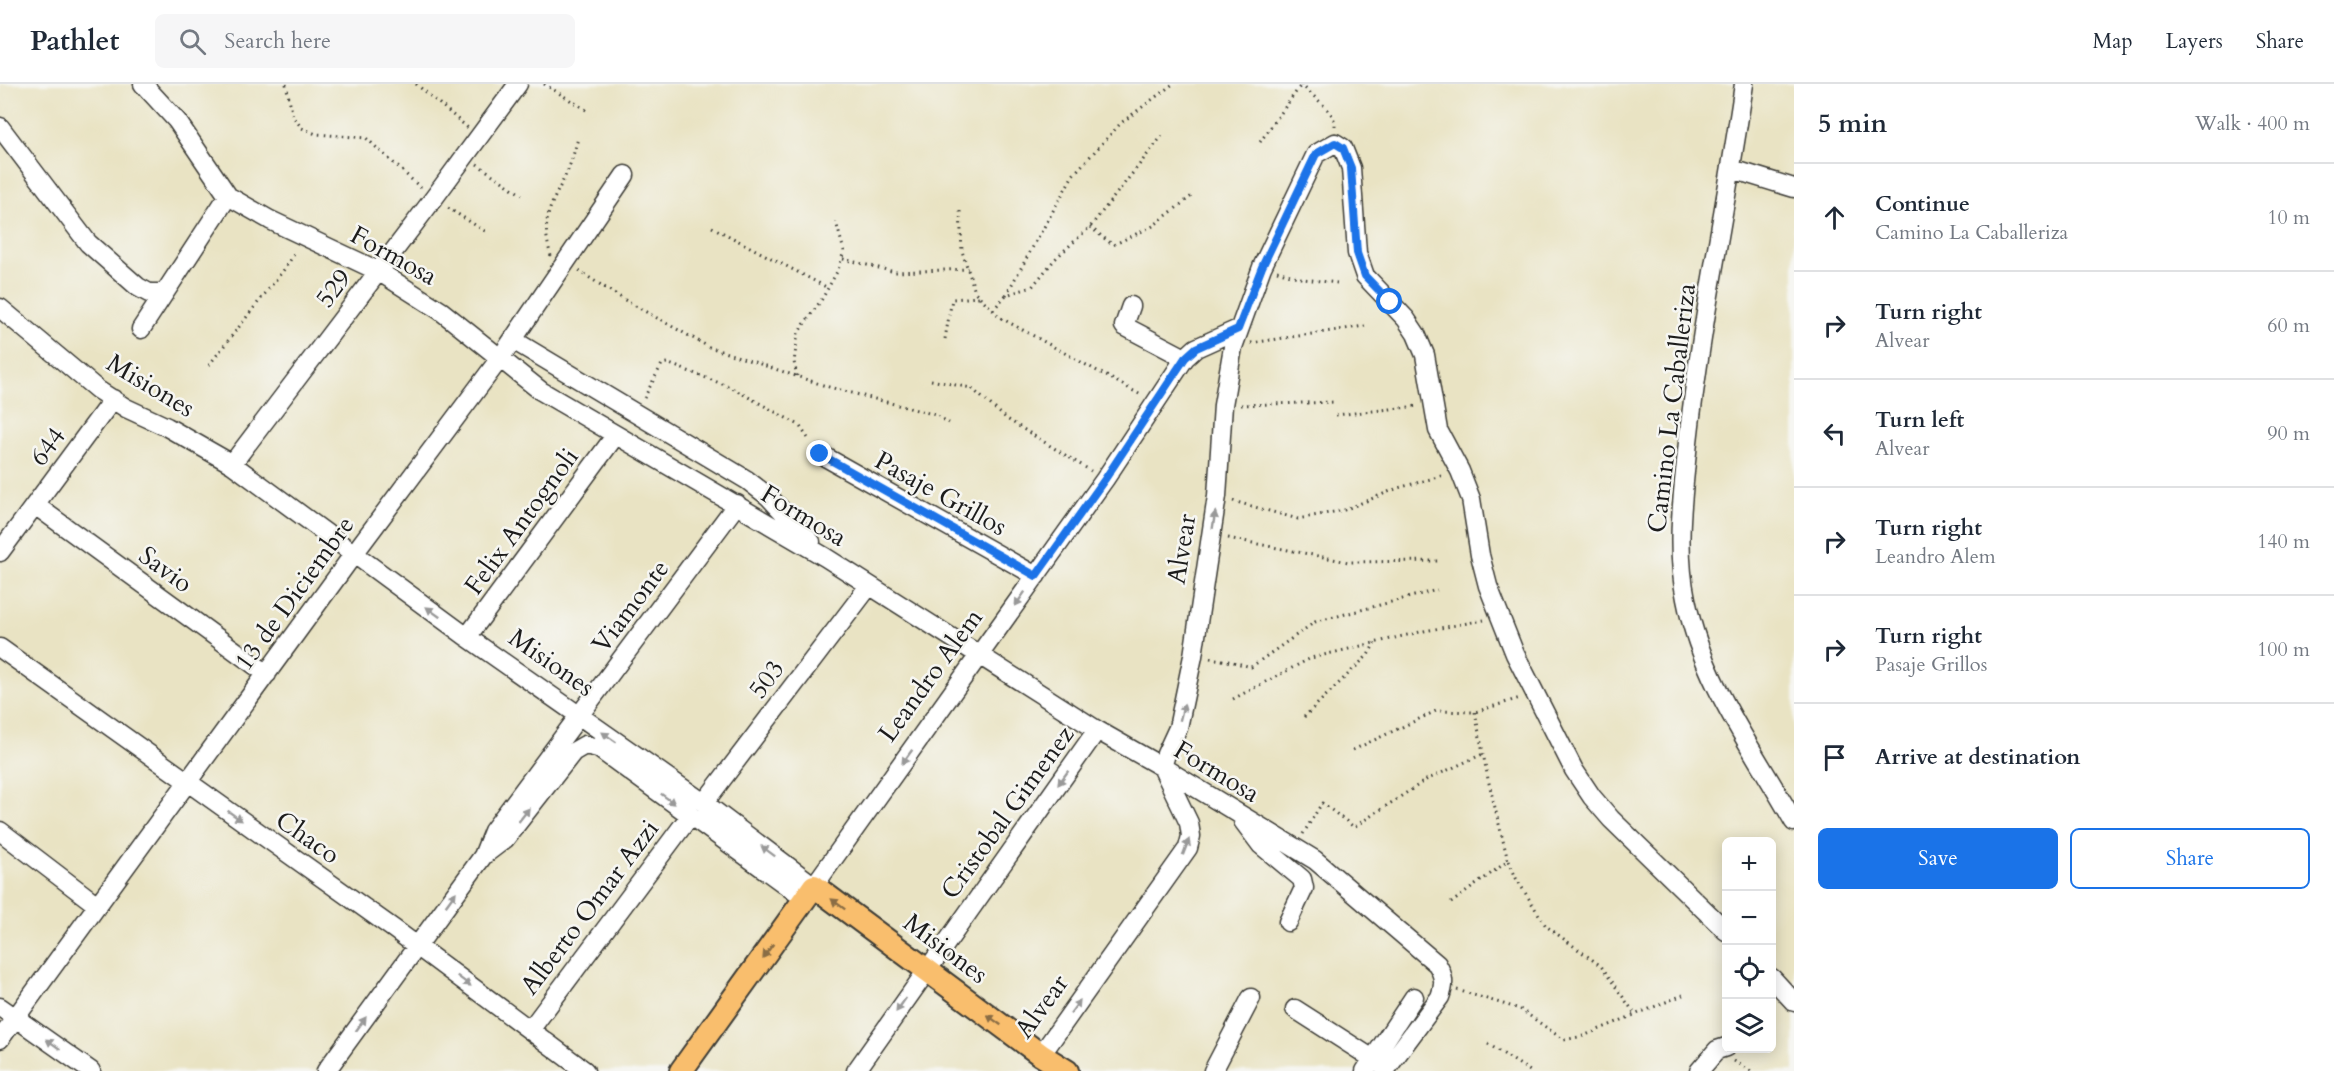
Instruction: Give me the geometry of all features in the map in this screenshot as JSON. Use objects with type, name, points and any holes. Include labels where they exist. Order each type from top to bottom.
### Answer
[{"type":"main road","name":"Misiones","points":[[810,893],[926,969],[1035,1063],[1067,1071]]},
{"type":"main road","name":"Leandro Alem","points":[[681,1071],[810,893]]},
{"type":"street","name":"Formosa","points":[[143,84],[177,121],[228,196],[378,271],[441,311],[541,391],[825,557],[1097,730],[1315,860],[1437,964],[1443,974],[1444,986]]},
{"type":"street","name":"529","points":[[232,464],[518,84]]},
{"type":"street","name":"Camino La Caballeriza","points":[[1744,84],[1732,169],[1704,322],[1693,402],[1680,518],[1681,568],[1686,601],[1710,673],[1733,721],[1794,822]]},
{"type":"street","points":[[0,127],[88,243],[138,287],[149,293],[163,293]]},
{"type":"street","points":[[1335,143],[1343,148],[1351,168],[1357,253],[1365,276],[1406,319],[1416,334],[1425,355],[1438,430],[1472,499],[1480,555],[1499,618],[1535,693],[1574,770],[1592,797],[1611,819],[1722,927]]},
{"type":"street","name":"Alvear","points":[[1035,1063],[1188,848],[1191,836],[1189,823],[1162,767],[1178,728],[1193,656],[1217,496],[1223,405],[1235,338],[1262,267],[1316,154],[1335,143]]},
{"type":"street","points":[[1732,169],[1794,188]]},
{"type":"street","name":"13 de Diciembre","points":[[0,1039],[353,555],[501,357],[625,175]]},
{"type":"street","points":[[141,329],[228,196]]},
{"type":"street","points":[[1131,306],[1124,326],[1185,358]]},
{"type":"street","name":"Misiones","points":[[0,308],[98,390],[232,464],[467,637],[704,803],[810,893]]},
{"type":"street","name":"Leandro Alem","points":[[810,893],[1105,479],[1185,358],[1196,348],[1235,338]]},
{"type":"street","points":[[513,340],[747,480],[770,497],[825,557]]},
{"type":"street","name":"644","points":[[0,552],[113,399]]},
{"type":"street","name":"Felix Antognoli","points":[[467,637],[615,436]]},
{"type":"street","name":"Pasaje Grillos","points":[[820,454],[1036,576]]},
{"type":"street","name":"Viamonte","points":[[326,1071],[483,856],[493,831],[736,504]]},
{"type":"street","name":"Savio","points":[[35,506],[267,674]]},
{"type":"street","name":"503","points":[[704,803],[869,586]]},
{"type":"street","name":"Chaco","points":[[0,648],[417,946],[585,1071]]},
{"type":"street","name":"Cristobal Gimenez","points":[[856,1071],[1097,730]]},
{"type":"street","name":"Misiones","points":[[585,745],[598,748],[690,816],[810,893]]},
{"type":"street","name":"Viamonte","points":[[483,856],[505,839],[573,752],[585,745]]},
{"type":"street","points":[[1239,815],[1261,845],[1302,879],[1304,888],[1288,921]]},
{"type":"street","name":"Alberto Omar Azzi","points":[[530,1030],[690,816]]},
{"type":"street","points":[[0,831],[97,905]]},
{"type":"street","points":[[1776,982],[1794,1002]]},
{"type":"street","points":[[1382,1068],[1440,997],[1444,986]]},
{"type":"street","points":[[1382,1068],[1414,997]]},
{"type":"street","points":[[1214,1071],[1251,998]]},
{"type":"street","points":[[0,1007],[91,1071]]},
{"type":"street","points":[[1295,1009],[1382,1068]]},
{"type":"street","points":[[1699,1071],[1717,1050],[1722,1048]]},
{"type":"path","points":[[286,84],[293,117],[302,128],[316,134],[366,138],[434,198],[488,233]]},
{"type":"path","points":[[416,84],[478,137]]},
{"type":"path","points":[[544,84],[588,111]]},
{"type":"path","points":[[993,310],[1005,295],[1073,175],[1121,123],[1173,84]]},
{"type":"path","points":[[1260,142],[1301,84],[1312,97],[1327,108],[1335,120],[1335,143]]},
{"type":"path","points":[[1005,295],[1032,287],[1055,259],[1090,227],[1162,136]]},
{"type":"path","points":[[578,138],[568,170],[553,197],[548,214],[547,242],[562,268],[709,347],[829,387],[936,415],[949,423]]},
{"type":"path","points":[[465,156],[522,195]]},
{"type":"path","points":[[1090,227],[1113,245],[1153,226],[1193,195]]},
{"type":"path","points":[[960,211],[962,251],[975,292],[979,297],[1001,318],[1156,404]]},
{"type":"path","points":[[798,377],[794,362],[798,333],[828,288],[844,251],[836,222]]},
{"type":"path","points":[[712,227],[828,288]]},
{"type":"path","points":[[209,365],[286,267],[304,236]]},
{"type":"path","points":[[842,259],[895,272],[968,269]]},
{"type":"path","points":[[1262,267],[1304,279],[1337,283]]},
{"type":"path","points":[[945,339],[952,299],[979,297]]},
{"type":"path","points":[[1235,338],[1365,326]]},
{"type":"path","points":[[635,413],[662,364],[667,363],[730,387],[799,425],[820,454]]},
{"type":"path","points":[[931,380],[971,388],[1007,419],[1105,479]]},
{"type":"path","points":[[1223,405],[1335,402]]},
{"type":"path","points":[[1336,415],[1432,404]]},
{"type":"path","points":[[1217,496],[1298,519],[1344,510],[1398,488],[1460,471]]},
{"type":"path","points":[[1211,535],[1348,562],[1440,561]]},
{"type":"path","points":[[1193,656],[1233,662],[1251,668],[1315,622],[1437,590]]},
{"type":"path","points":[[1233,699],[1311,658],[1424,631],[1499,618]]},
{"type":"path","points":[[1304,717],[1368,655],[1375,643]]},
{"type":"path","points":[[1353,750],[1436,711],[1475,712],[1535,693]]},
{"type":"path","points":[[1475,712],[1508,861],[1516,878],[1546,926],[1601,966],[1635,1014]]},
{"type":"path","points":[[1295,848],[1322,803],[1354,827],[1426,780],[1483,754]]},
{"type":"path","points":[[1450,903],[1508,861]]},
{"type":"path","points":[[1444,986],[1520,1010],[1564,1040],[1583,1036],[1683,995]]},
{"type":"path","points":[[1488,1044],[1530,1071]]},
{"type":"route","points":[[820,454],[1036,576],[1105,479],[1185,358],[1196,348],[1238,329],[1262,267],[1316,154],[1326,146],[1335,143],[1343,148],[1347,155],[1351,168],[1357,253],[1365,276],[1390,302]]}]
